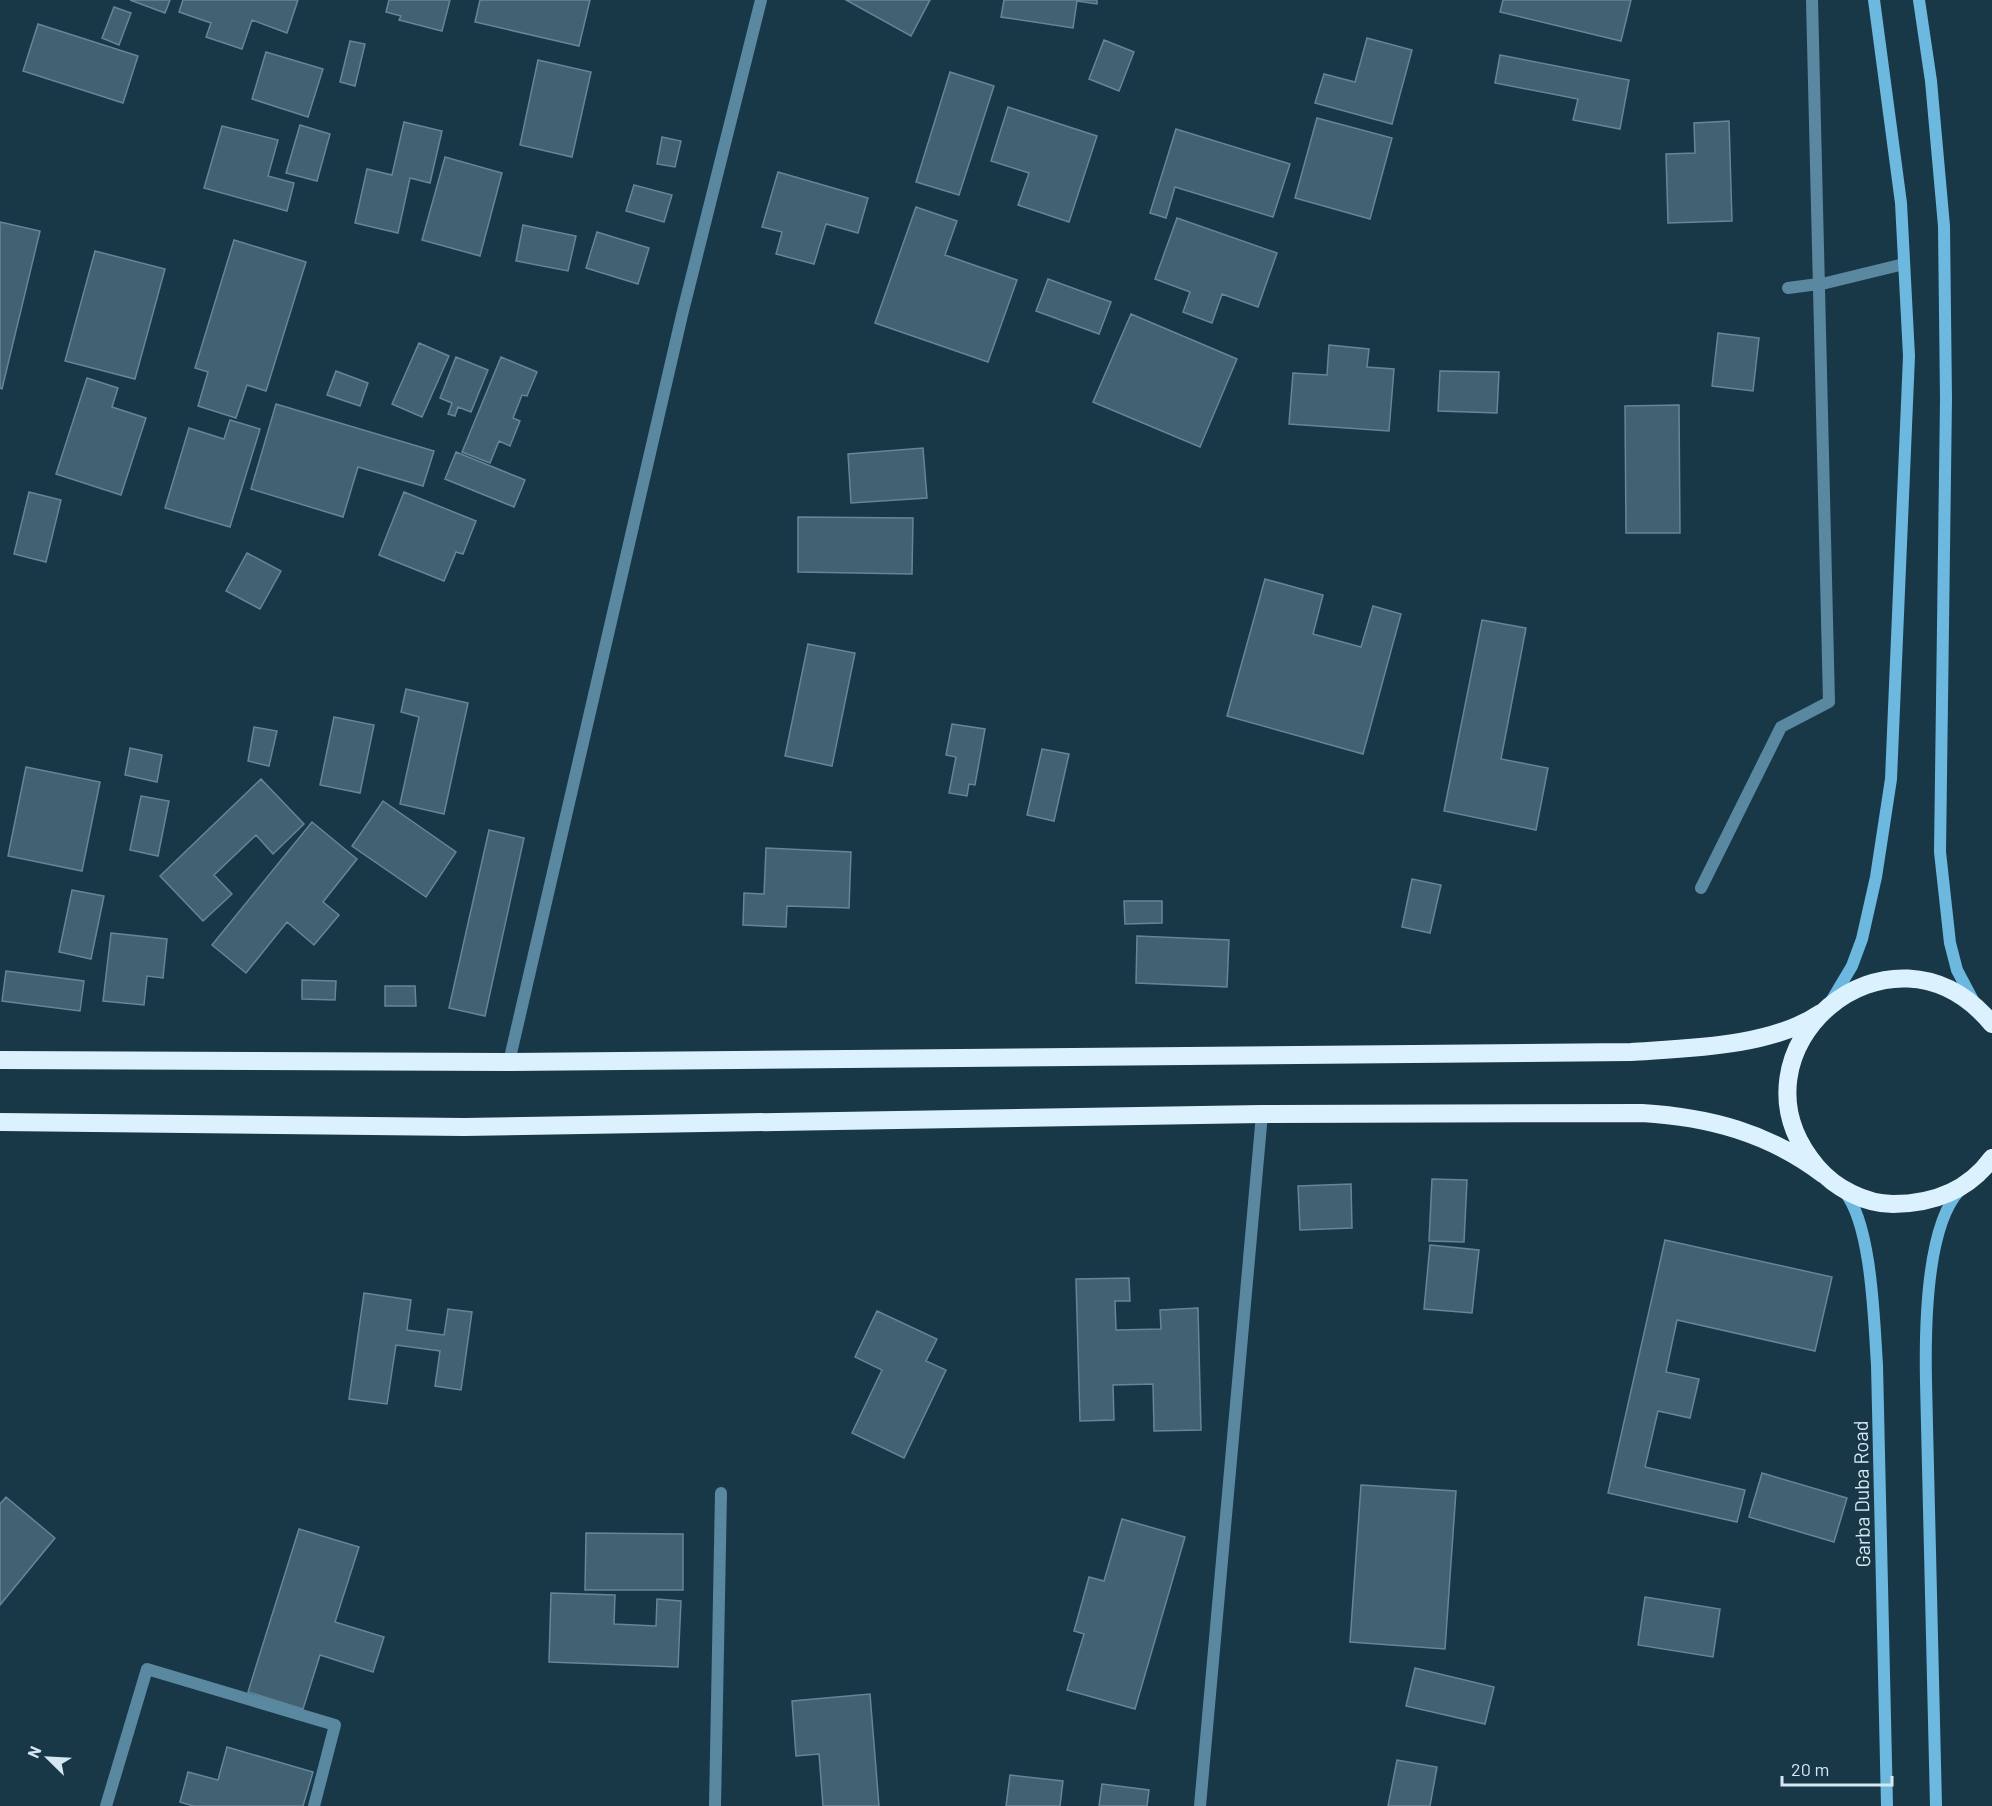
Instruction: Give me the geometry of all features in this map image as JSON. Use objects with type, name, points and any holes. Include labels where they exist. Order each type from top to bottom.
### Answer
[{"type":"highway","points":[[0,1060],[509,1062],[1631,1052],[1740,1041],[1789,1029],[1870,982],[1905,978],[1940,984],[1961,995],[1988,1018]]},
{"type":"highway","points":[[1823,1174],[1808,1156],[1797,1134],[1790,1112],[1788,1088],[1792,1065],[1800,1042],[1825,1009]]},
{"type":"highway","points":[[0,1122],[464,1127],[1262,1114],[1657,1114],[1699,1119],[1750,1132],[1800,1156],[1841,1188],[1863,1198],[1886,1204],[1910,1204],[1933,1200],[1969,1181],[1992,1164]]},
{"type":"highway","points":[[1969,1181],[1992,1158]]},
{"type":"main road","points":[[1825,1009],[1841,989],[1862,939],[1876,877],[1891,779],[1909,356],[1901,203],[1874,0]]},
{"type":"main road","points":[[1919,0],[1931,81],[1944,226],[1946,399],[1940,852],[1950,943],[1967,993],[1988,1018]]},
{"type":"main road","points":[[1936,1806],[1926,1382],[1927,1321],[1937,1240],[1953,1197],[1969,1181]]},
{"type":"main road","name":"Garba Duba Road","points":[[1841,1188],[1850,1199],[1863,1239],[1871,1293],[1876,1355],[1887,1806]]},
{"type":"street","points":[[509,1062],[682,315],[761,0]]},
{"type":"street","points":[[1701,888],[1781,728],[1829,702],[1812,0]]},
{"type":"street","points":[[1788,288],[1819,284],[1904,264]]},
{"type":"street","points":[[1200,1806],[1262,1114]]},
{"type":"street","points":[[715,1806],[721,1493]]},
{"type":"street","points":[[106,1806],[147,1669],[335,1725],[314,1806]]},
{"type":"building","points":[[130,0],[170,0],[165,13]]},
{"type":"building","points":[[183,0],[298,0],[287,33],[252,20],[242,49],[206,37],[211,23],[179,12]]},
{"type":"building","points":[[389,0],[450,0],[442,31],[399,20],[401,16],[386,12]]},
{"type":"building","points":[[480,0],[590,0],[579,46],[475,22]]},
{"type":"building","points":[[846,0],[930,0],[911,36]]},
{"type":"building","points":[[1004,0],[1097,0],[1097,4],[1077,1],[1073,28],[1001,17]]},
{"type":"building","points":[[1503,0],[1631,0],[1621,41],[1500,12]]},
{"type":"building","points":[[114,7],[131,13],[119,45],[102,38]]},
{"type":"building","points":[[38,24],[138,56],[123,103],[23,71]]},
{"type":"building","points":[[1367,38],[1412,50],[1392,124],[1315,103],[1324,74],[1355,82]]},
{"type":"building","points":[[1104,40],[1134,52],[1119,91],[1089,79]]},
{"type":"building","points":[[350,41],[365,44],[355,86],[340,82]]},
{"type":"building","points":[[266,52],[323,69],[308,117],[252,99]]},
{"type":"building","points":[[1500,55],[1629,80],[1620,129],[1573,120],[1578,99],[1495,83]]},
{"type":"building","points":[[538,60],[591,72],[572,157],[520,145]]},
{"type":"building","points":[[950,72],[994,86],[959,195],[916,182]]},
{"type":"building","points":[[1008,107],[1097,136],[1069,222],[1018,205],[1029,173],[991,161]]},
{"type":"building","points":[[1317,118],[1392,138],[1370,219],[1295,198]]},
{"type":"building","points":[[1729,121],[1732,221],[1668,223],[1666,154],[1695,153],[1694,123]]},
{"type":"building","points":[[404,122],[442,131],[430,183],[410,178],[398,233],[355,223],[367,169],[392,175]]},
{"type":"building","points":[[300,125],[330,134],[317,181],[286,173]]},
{"type":"building","points":[[222,126],[278,140],[268,176],[294,183],[287,211],[204,188]]},
{"type":"building","points":[[1176,129],[1290,164],[1273,217],[1175,187],[1166,218],[1150,213]]},
{"type":"building","points":[[662,137],[681,141],[675,167],[657,164]]},
{"type":"building","points":[[445,157],[502,173],[480,256],[422,240]]},
{"type":"building","points":[[778,172],[868,198],[858,233],[826,224],[814,264],[776,254],[782,232],[762,227]]},
{"type":"building","points":[[634,185],[672,195],[664,222],[626,211]]},
{"type":"building","points":[[916,207],[957,221],[945,255],[1017,280],[988,362],[875,323]]},
{"type":"building","points":[[1177,218],[1277,253],[1258,307],[1222,294],[1212,323],[1183,312],[1190,292],[1155,279]]},
{"type":"building","points":[[0,222],[40,231],[2,389],[0,388]]},
{"type":"building","points":[[523,225],[576,236],[568,271],[516,261]]},
{"type":"building","points":[[597,232],[649,248],[638,284],[586,268]]},
{"type":"building","points":[[234,240],[306,262],[266,391],[247,385],[236,418],[198,406],[208,372],[195,368]]},
{"type":"building","points":[[95,251],[165,269],[135,379],[65,361]]},
{"type":"building","points":[[1048,279],[1111,302],[1099,334],[1036,311]]},
{"type":"building","points":[[1131,314],[1237,359],[1200,447],[1093,402]]},
{"type":"building","points":[[1718,333],[1759,338],[1753,391],[1712,386]]},
{"type":"building","points":[[419,343],[449,356],[422,417],[392,404]]},
{"type":"building","points":[[1329,345],[1369,349],[1367,367],[1394,369],[1389,431],[1289,424],[1293,373],[1327,375]]},
{"type":"building","points":[[456,357],[488,370],[471,412],[458,407],[455,416],[448,414],[452,403],[440,398]]},
{"type":"building","points":[[501,357],[537,372],[527,396],[522,395],[513,418],[520,421],[510,446],[499,441],[490,463],[462,452]]},
{"type":"building","points":[[336,371],[368,383],[360,406],[327,395]]},
{"type":"building","points":[[1440,371],[1499,372],[1497,413],[1438,411]]},
{"type":"building","points":[[87,378],[118,388],[112,407],[146,418],[121,495],[56,474]]},
{"type":"building","points":[[276,404],[434,451],[423,486],[358,467],[343,517],[251,489]]},
{"type":"building","points":[[1679,405],[1680,533],[1626,533],[1625,406]]},
{"type":"building","points":[[230,420],[260,429],[230,527],[165,508],[189,428],[224,439]]},
{"type":"building","points":[[923,448],[927,498],[851,503],[848,454]]},
{"type":"building","points":[[456,452],[525,480],[514,507],[445,479]]},
{"type":"building","points":[[29,492],[61,500],[46,562],[14,554]]},
{"type":"building","points":[[404,492],[476,521],[463,554],[456,552],[444,581],[379,555]]},
{"type":"building","points":[[798,517],[913,518],[912,574],[798,572]]},
{"type":"building","points":[[247,553],[281,571],[260,609],[226,591]]},
{"type":"building","points":[[1265,579],[1323,595],[1313,634],[1361,647],[1373,606],[1401,614],[1363,754],[1227,716]]},
{"type":"building","points":[[1482,620],[1526,628],[1501,759],[1548,768],[1536,830],[1444,811]]},
{"type":"building","points":[[808,644],[855,653],[832,766],[785,756]]},
{"type":"building","points":[[406,689],[468,703],[444,814],[400,804],[419,717],[401,712]]},
{"type":"building","points":[[334,717],[374,725],[360,793],[320,785]]},
{"type":"building","points":[[952,724],[985,729],[975,785],[969,784],[967,796],[949,793],[956,757],[946,755]]},
{"type":"building","points":[[254,727],[277,731],[269,766],[248,761]]},
{"type":"building","points":[[130,748],[162,755],[157,782],[125,775]]},
{"type":"building","points":[[1042,749],[1069,754],[1054,821],[1027,815]]},
{"type":"building","points":[[26,767],[100,782],[82,871],[8,856]]},
{"type":"building","points":[[261,779],[304,824],[273,854],[256,835],[214,875],[232,894],[203,921],[160,876]]},
{"type":"building","points":[[141,796],[169,801],[158,856],[130,850]]},
{"type":"building","points":[[383,801],[456,852],[426,897],[352,846]]},
{"type":"building","points":[[312,822],[357,859],[323,902],[339,915],[314,945],[287,922],[246,973],[212,945]]},
{"type":"building","points":[[489,830],[524,838],[485,1016],[449,1008]]},
{"type":"building","points":[[766,848],[851,852],[849,908],[787,906],[786,927],[743,925],[744,893],[764,894]]},
{"type":"building","points":[[1412,879],[1441,885],[1430,933],[1402,927]]},
{"type":"building","points":[[72,890],[104,896],[91,959],[59,952]]},
{"type":"building","points":[[1124,901],[1162,901],[1162,923],[1125,924]]},
{"type":"building","points":[[111,933],[167,939],[163,978],[147,976],[144,1005],[103,1001]]},
{"type":"building","points":[[1137,936],[1229,940],[1227,987],[1136,983]]},
{"type":"building","points":[[6,971],[84,981],[80,1011],[2,1001]]},
{"type":"building","points":[[302,980],[336,981],[335,1000],[302,999]]},
{"type":"building","points":[[385,986],[415,986],[416,1006],[385,1006]]},
{"type":"building","points":[[1432,1179],[1467,1180],[1464,1242],[1429,1241]]},
{"type":"building","points":[[1351,1184],[1352,1228],[1300,1230],[1298,1186]]},
{"type":"building","points":[[1665,1240],[1832,1277],[1815,1351],[1677,1320],[1666,1372],[1699,1379],[1690,1418],[1658,1411],[1645,1467],[1745,1490],[1737,1522],[1608,1493]]},
{"type":"building","points":[[1430,1245],[1479,1250],[1472,1313],[1424,1309]]},
{"type":"building","points":[[1129,1278],[1130,1301],[1115,1301],[1116,1330],[1161,1329],[1160,1310],[1198,1308],[1201,1430],[1154,1431],[1153,1384],[1113,1385],[1114,1420],[1080,1421],[1076,1279]]},
{"type":"building","points":[[364,1293],[411,1300],[407,1330],[444,1335],[448,1309],[472,1312],[461,1390],[435,1386],[440,1351],[396,1345],[387,1404],[349,1399]]},
{"type":"building","points":[[877,1311],[937,1339],[926,1361],[946,1370],[904,1458],[852,1433],[882,1370],[855,1357]]},
{"type":"building","points":[[1762,1473],[1847,1498],[1834,1542],[1749,1517]]},
{"type":"building","points":[[1361,1485],[1456,1491],[1445,1649],[1350,1642]]},
{"type":"building","points":[[6,1497],[55,1538],[0,1605],[0,1504]]},
{"type":"building","points":[[1122,1519],[1185,1537],[1135,1709],[1067,1690],[1084,1634],[1074,1631],[1089,1577],[1104,1581]]},
{"type":"building","points":[[299,1529],[359,1547],[335,1622],[384,1637],[373,1672],[320,1655],[303,1709],[248,1692]]},
{"type":"building","points":[[586,1533],[683,1534],[683,1590],[585,1590]]},
{"type":"building","points":[[551,1593],[615,1595],[614,1624],[656,1626],[657,1599],[681,1601],[678,1667],[549,1662]]},
{"type":"building","points":[[1645,1597],[1720,1609],[1713,1657],[1638,1645]]},
{"type":"building","points":[[1415,1668],[1494,1687],[1485,1724],[1406,1706]]},
{"type":"building","points":[[870,1694],[879,1806],[823,1806],[819,1754],[796,1756],[792,1701]]},
{"type":"building","points":[[227,1747],[313,1772],[303,1806],[193,1806],[180,1802],[188,1772],[218,1780]]},
{"type":"building","points":[[1397,1760],[1437,1767],[1430,1806],[1388,1806]]},
{"type":"building","points":[[1010,1775],[1063,1781],[1060,1806],[1006,1806]]},
{"type":"building","points":[[1102,1784],[1149,1790],[1147,1806],[1099,1806]]}]
